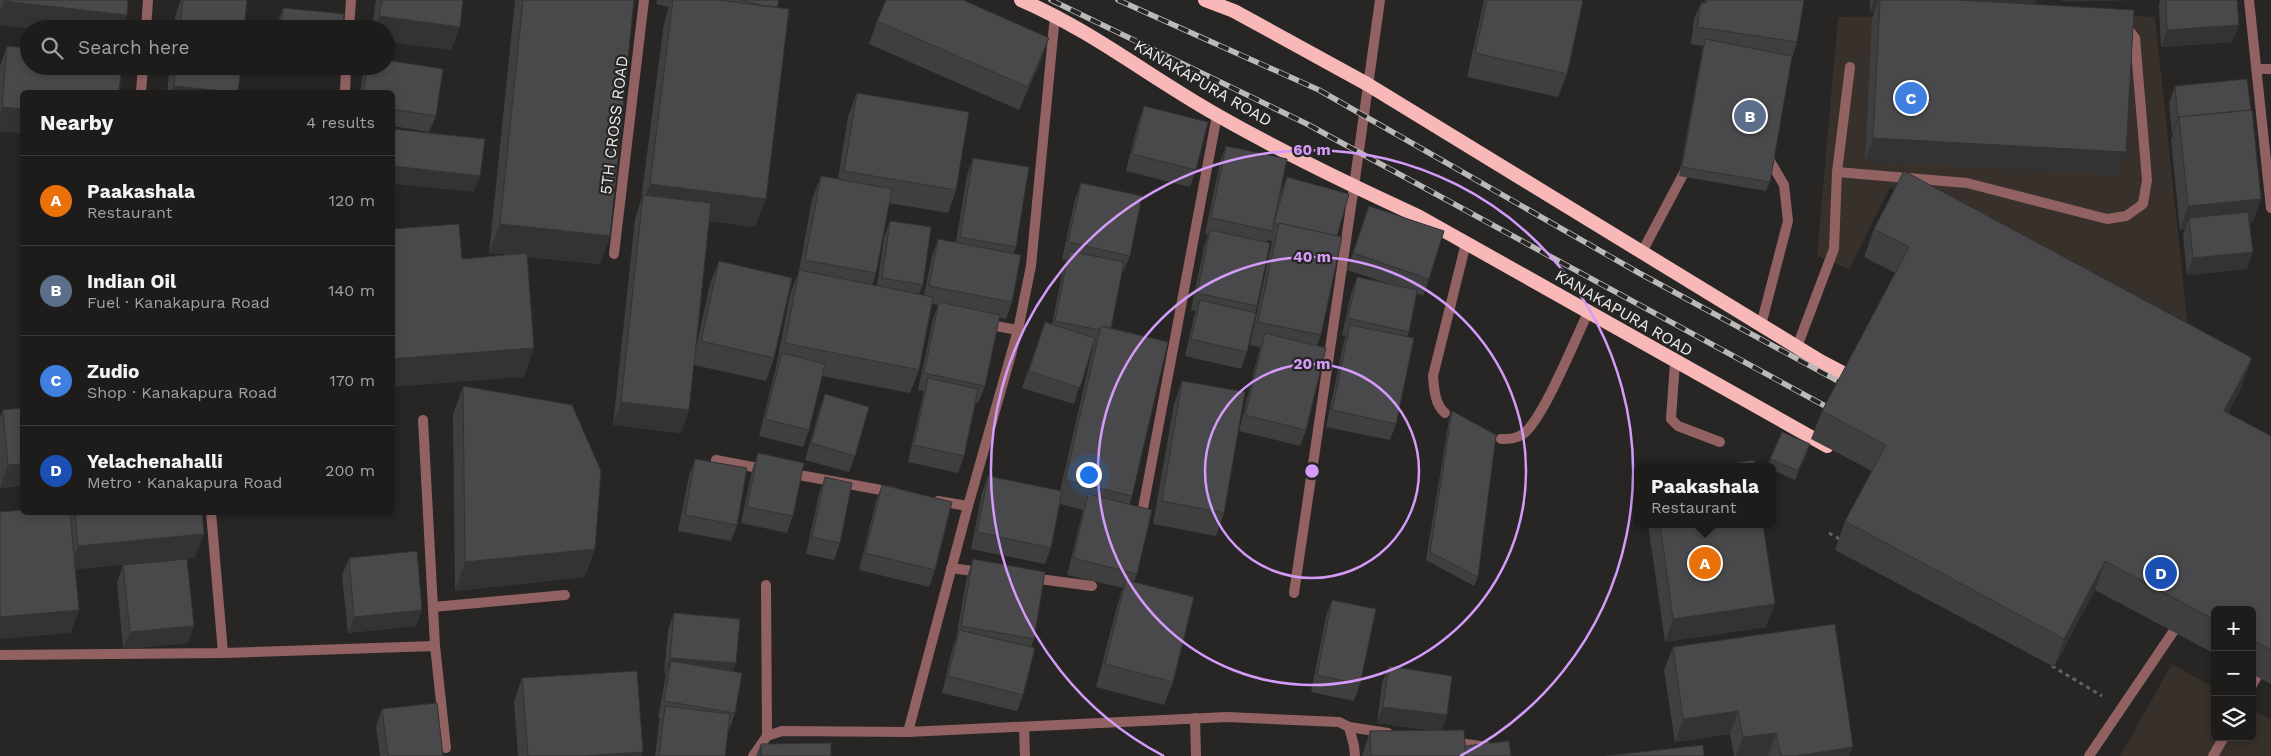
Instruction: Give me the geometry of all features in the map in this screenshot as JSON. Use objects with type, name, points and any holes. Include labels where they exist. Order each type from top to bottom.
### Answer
[{"type":"highway","name":"KANAKAPURA ROAD","points":[[1021,0],[1055,15],[1217,115],[1354,186],[1418,216],[1842,455]]},
{"type":"highway","points":[[1205,0],[1234,10],[1368,84],[1761,325],[1872,389]]},
{"type":"highway","points":[[2171,627],[2191,637]]},
{"type":"street","points":[[147,20],[148,0]]},
{"type":"street","points":[[350,20],[351,0]]},
{"type":"street","name":"5TH CROSS ROAD","points":[[614,254],[644,0]]},
{"type":"street","points":[[1294,593],[1380,0]]},
{"type":"street","points":[[2248,0],[2271,208]]},
{"type":"street","points":[[908,732],[951,568],[1018,330],[1031,266],[1055,15]]},
{"type":"street","points":[[1838,172],[1967,183],[2107,219],[2126,216],[2144,204],[2147,180],[2136,38],[2126,25],[2118,21]]},
{"type":"street","points":[[1798,347],[1834,249],[1838,172],[1850,68]]},
{"type":"street","points":[[2257,69],[2271,69]]},
{"type":"street","points":[[141,90],[142,75]]},
{"type":"street","points":[[345,90],[346,75]]},
{"type":"street","points":[[1141,520],[1217,115]]},
{"type":"street","points":[[1758,153],[1766,154],[1784,185],[1788,221],[1761,325]]},
{"type":"street","points":[[1642,252],[1686,169],[1700,158]]},
{"type":"street","points":[[1446,413],[1440,409],[1433,376],[1466,243]]},
{"type":"street","points":[[1501,439],[1514,439],[1523,434],[1537,419],[1588,312]]},
{"type":"street","points":[[978,323],[1018,330]]},
{"type":"street","points":[[1675,362],[1671,419],[1678,426],[1720,442]]},
{"type":"street","points":[[424,420],[435,646],[446,748]]},
{"type":"street","points":[[716,460],[900,494]]},
{"type":"street","points":[[929,499],[968,506]]},
{"type":"street","points":[[211,515],[223,653]]},
{"type":"street","points":[[951,568],[989,573]]},
{"type":"street","points":[[1017,576],[1092,586]]},
{"type":"street","points":[[766,584],[767,736]]},
{"type":"street","points":[[433,606],[565,595]]},
{"type":"street","points":[[2089,756],[2122,708],[2171,627]]},
{"type":"street","points":[[0,655],[223,653],[435,646]]},
{"type":"street","points":[[753,756],[756,748],[767,736],[782,730],[908,732],[1227,717],[1339,722],[1350,727],[1396,734]]},
{"type":"street","points":[[1195,718],[1196,756]]},
{"type":"street","points":[[1024,727],[1024,756]]},
{"type":"street","points":[[1350,727],[1354,756]]},
{"type":"street","points":[[1443,741],[1490,747]]},
{"type":"street","points":[[2214,756],[2222,741]]},
{"type":"path","points":[[1830,533],[1845,542]]},
{"type":"path","points":[[2045,662],[2122,708]]},
{"type":"shaded area","points":[[2075,13],[2155,17],[2190,346],[1890,187],[1849,269],[1817,256],[1838,17]]},
{"type":"shaded area","points":[[2172,664],[2211,686],[2211,741],[2256,741],[2256,712],[2271,720],[2271,756],[2120,756]]},
{"type":"building","points":[[4,0],[128,0],[127,15]]},
{"type":"building","points":[[183,0],[247,0],[245,20],[181,20]]},
{"type":"building","points":[[382,0],[463,0],[460,27],[379,16]]},
{"type":"building","points":[[523,0],[634,0],[610,236],[500,224]]},
{"type":"building","points":[[673,0],[718,0],[789,9],[766,199],[650,184]]},
{"type":"building","points":[[741,0],[779,0],[777,7]]},
{"type":"building","points":[[886,0],[963,0],[1049,38],[1028,87],[877,21]]},
{"type":"building","points":[[1487,0],[1583,0],[1567,74],[1475,53]]},
{"type":"building","points":[[1706,0],[1804,0],[1797,42],[1697,27],[1701,3],[1706,3]]},
{"type":"building","points":[[1880,0],[1958,0],[2134,10],[2126,152],[1873,138]]},
{"type":"building","points":[[2166,0],[2237,0],[2239,25],[2167,30]]},
{"type":"building","points":[[283,8],[344,14],[343,20],[282,20]]},
{"type":"building","points":[[1705,39],[1792,56],[1770,182],[1682,167]]},
{"type":"building","points":[[7,46],[20,47],[20,75],[121,75],[119,90],[20,90],[20,109],[2,107]]},
{"type":"building","points":[[395,61],[443,69],[436,116],[395,109],[395,90],[363,90],[366,75],[395,75]]},
{"type":"building","points":[[175,75],[240,75],[238,90],[212,90],[174,86]]},
{"type":"building","points":[[2247,79],[2251,110],[2178,117],[2175,86]]},
{"type":"building","points":[[857,93],[969,112],[956,190],[844,171]]},
{"type":"building","points":[[1144,106],[1208,122],[1196,170],[1132,154]]},
{"type":"building","points":[[2252,110],[2261,199],[2188,206],[2179,117]]},
{"type":"building","points":[[395,129],[485,139],[480,176],[395,166]]},
{"type":"building","points":[[1226,146],[1287,159],[1272,231],[1211,218]]},
{"type":"building","points":[[973,158],[1029,167],[1016,247],[960,237]]},
{"type":"building","points":[[1904,171],[2252,358],[2224,411],[2271,436],[2271,650],[2256,642],[2256,606],[2211,606],[2211,618],[2105,561],[2064,639],[1845,521],[1886,445],[1822,411],[1909,247],[1874,229]]},
{"type":"building","points":[[821,176],[892,189],[876,273],[805,260]]},
{"type":"building","points":[[1287,177],[1349,194],[1337,236],[1274,223]]},
{"type":"building","points":[[1081,183],[1142,196],[1130,256],[1068,242]]},
{"type":"building","points":[[643,195],[711,203],[689,410],[621,402]]},
{"type":"building","points":[[1369,206],[1444,231],[1429,279],[1353,253]]},
{"type":"building","points":[[2248,212],[2253,252],[2193,258],[2189,218]]},
{"type":"building","points":[[890,221],[931,227],[923,285],[882,278]]},
{"type":"building","points":[[1279,223],[1342,237],[1321,335],[1258,322]]},
{"type":"building","points":[[459,224],[462,259],[527,253],[534,348],[395,359],[395,229]]},
{"type":"building","points":[[1210,230],[1270,243],[1257,306],[1197,293]]},
{"type":"building","points":[[938,239],[1021,255],[1012,302],[929,286]]},
{"type":"building","points":[[1069,251],[1124,262],[1111,328],[1101,326],[1100,330],[1055,321]]},
{"type":"building","points":[[719,261],[792,278],[774,358],[701,341]]},
{"type":"building","points":[[799,270],[933,297],[919,370],[785,343]]},
{"type":"building","points":[[1357,277],[1417,290],[1409,332],[1348,318]]},
{"type":"building","points":[[1200,300],[1256,313],[1247,352],[1191,339]]},
{"type":"building","points":[[939,302],[1000,315],[985,386],[924,373]]},
{"type":"building","points":[[1045,322],[1095,338],[1080,388],[1029,371]]},
{"type":"building","points":[[1350,325],[1414,338],[1396,424],[1332,410]]},
{"type":"building","points":[[1101,326],[1168,342],[1132,496],[1065,480]]},
{"type":"building","points":[[1265,333],[1326,348],[1306,430],[1245,415]]},
{"type":"building","points":[[782,353],[825,364],[809,430],[765,419]]},
{"type":"building","points":[[928,378],[978,389],[964,456],[914,445]]},
{"type":"building","points":[[1182,381],[1245,392],[1224,513],[1162,501]]},
{"type":"building","points":[[463,386],[572,405],[601,471],[595,549],[465,562]]},
{"type":"building","points":[[825,394],[869,407],[855,456],[811,443]]},
{"type":"building","points":[[20,408],[20,464],[8,465],[3,410]]},
{"type":"building","points":[[1452,411],[1496,435],[1478,577],[1430,552]]},
{"type":"building","points":[[1782,432],[1810,444],[1798,471],[1770,459]]},
{"type":"building","points":[[758,453],[804,463],[793,516],[747,507]]},
{"type":"building","points":[[695,459],[747,468],[737,525],[685,515]]},
{"type":"building","points":[[1754,460],[1754,463],[1735,463]]},
{"type":"building","points":[[988,476],[1062,491],[1051,548],[977,532]]},
{"type":"building","points":[[825,477],[852,483],[840,543],[812,537]]},
{"type":"building","points":[[882,485],[952,502],[935,570],[865,553]]},
{"type":"building","points":[[1088,494],[1152,510],[1137,574],[1073,558]]},
{"type":"building","points":[[20,510],[20,515],[70,515],[79,610],[0,617],[0,512]]},
{"type":"building","points":[[75,515],[202,515],[204,534],[78,546]]},
{"type":"building","points":[[1661,528],[1764,528],[1775,604],[1673,619]]},
{"type":"building","points":[[417,551],[422,610],[354,617],[349,558]]},
{"type":"building","points":[[187,559],[194,626],[130,632],[123,565]]},
{"type":"building","points":[[973,559],[1045,572],[1034,639],[961,626]]},
{"type":"building","points":[[1126,580],[1194,597],[1173,682],[1105,664]]},
{"type":"building","points":[[1332,600],[1376,609],[1360,684],[1317,675]]},
{"type":"building","points":[[674,613],[740,619],[736,663],[670,658]]},
{"type":"building","points":[[1835,624],[1853,747],[1796,756],[1781,756],[1776,733],[1743,737],[1738,711],[1683,719],[1673,647]]},
{"type":"building","points":[[959,630],[1035,648],[1023,695],[948,676]]},
{"type":"building","points":[[671,661],[742,673],[735,713],[664,701]]},
{"type":"building","points":[[1389,666],[1452,676],[1447,715],[1383,707]]},
{"type":"building","points":[[637,671],[643,752],[582,756],[528,756],[522,678]]},
{"type":"building","points":[[437,703],[443,756],[388,756],[382,709]]},
{"type":"building","points":[[665,706],[730,714],[725,756],[659,756]]},
{"type":"building","points":[[1464,730],[1466,756],[1371,756],[1370,731]]},
{"type":"building","points":[[1509,741],[1511,756],[1466,756],[1465,746]]},
{"type":"building","points":[[831,743],[831,756],[761,756],[761,744]]},
{"type":"building","points":[[1703,745],[1704,756],[1605,756]]},
{"type":"railway","points":[[1051,0],[1307,124],[1838,413]]},
{"type":"railway","points":[[1118,0],[1319,90],[1639,273],[1849,387]]},
{"type":"place","name":"Zudio","points":[[1911,98]]},
{"type":"place","name":"Indian Oil","points":[[1750,116]]},
{"type":"place","name":"Paakashala","points":[[1705,563]]},
{"type":"place","name":"Yelachenahalli","points":[[2161,573]]}]
